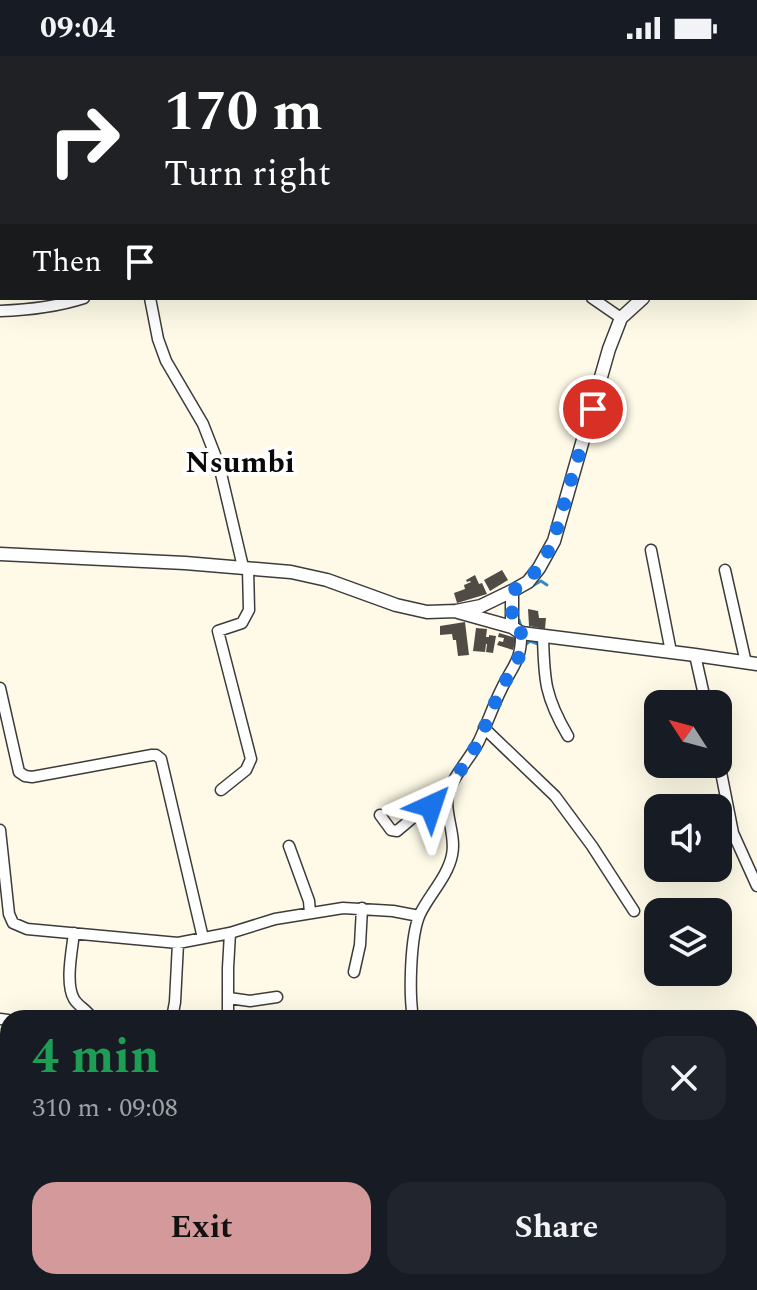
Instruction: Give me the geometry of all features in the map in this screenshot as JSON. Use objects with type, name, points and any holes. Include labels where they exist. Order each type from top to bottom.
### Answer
[{"type":"street","points":[[0,311],[30,310],[78,300]]},
{"type":"street","points":[[150,300],[166,361],[203,424],[219,465],[245,567],[249,610],[242,623],[218,631],[251,759],[246,770],[221,790]]},
{"type":"street","points":[[595,300],[621,318]]},
{"type":"street","points":[[0,554],[245,567],[327,580],[396,605],[427,612],[481,606],[528,582],[554,541],[609,349],[621,318],[641,300]]},
{"type":"street","points":[[651,550],[671,652]]},
{"type":"street","points":[[456,611],[543,636],[751,663],[725,570]]},
{"type":"street","points":[[413,1010],[415,928],[452,855],[447,799],[450,787],[478,743],[500,691],[519,657],[512,591]]},
{"type":"street","points":[[543,636],[544,675],[549,696],[568,736]]},
{"type":"street","points":[[695,655],[703,690]]},
{"type":"street","points":[[0,688],[21,774],[32,777],[152,755],[161,759],[203,938]]},
{"type":"street","points":[[484,728],[555,796],[634,911]]},
{"type":"street","points":[[722,778],[733,833],[757,886]]},
{"type":"street","points":[[380,815],[391,830],[397,831],[416,815],[447,799]]},
{"type":"street","points":[[0,830],[9,914],[13,923],[27,929],[178,943],[230,933],[275,919],[343,908],[419,916]]},
{"type":"street","points":[[289,846],[309,901],[310,913]]},
{"type":"street","points":[[354,972],[360,945],[362,908]]},
{"type":"street","points":[[0,929],[17,925]]},
{"type":"street","points":[[74,933],[69,989],[76,1003],[85,1010]]},
{"type":"street","points":[[228,1010],[230,933]]},
{"type":"street","points":[[174,1010],[178,943]]},
{"type":"street","points":[[229,998],[250,1001],[277,997]]},
{"type":"building","points":[[502,570],[508,580],[490,591],[484,580]]},
{"type":"building","points":[[475,575],[487,594],[457,603],[454,593],[465,589],[464,585],[471,582],[466,580]]},
{"type":"building","points":[[528,609],[538,611],[539,618],[546,618],[545,629],[529,626]]},
{"type":"building","points":[[465,622],[469,655],[458,656],[456,640],[453,640],[452,634],[440,635],[440,626]]},
{"type":"building","points":[[476,628],[487,629],[486,637],[496,636],[493,653],[486,652],[487,644],[485,652],[473,651]]},
{"type":"building","points":[[499,633],[516,638],[513,650],[497,645],[504,638],[498,637]]},
{"type":"waterway","points":[[534,585],[541,581],[547,585]]},
{"type":"waterway","points":[[519,620],[521,627],[530,628]]},
{"type":"waterway","points":[[524,646],[530,641],[538,644]]},
{"type":"district","name":"Nsumbi","points":[[240,462]]},
{"type":"route","points":[[431,806],[447,799],[450,787],[478,743],[500,691],[519,657],[521,633],[512,627],[512,591],[528,582],[554,541],[593,409]]}]
